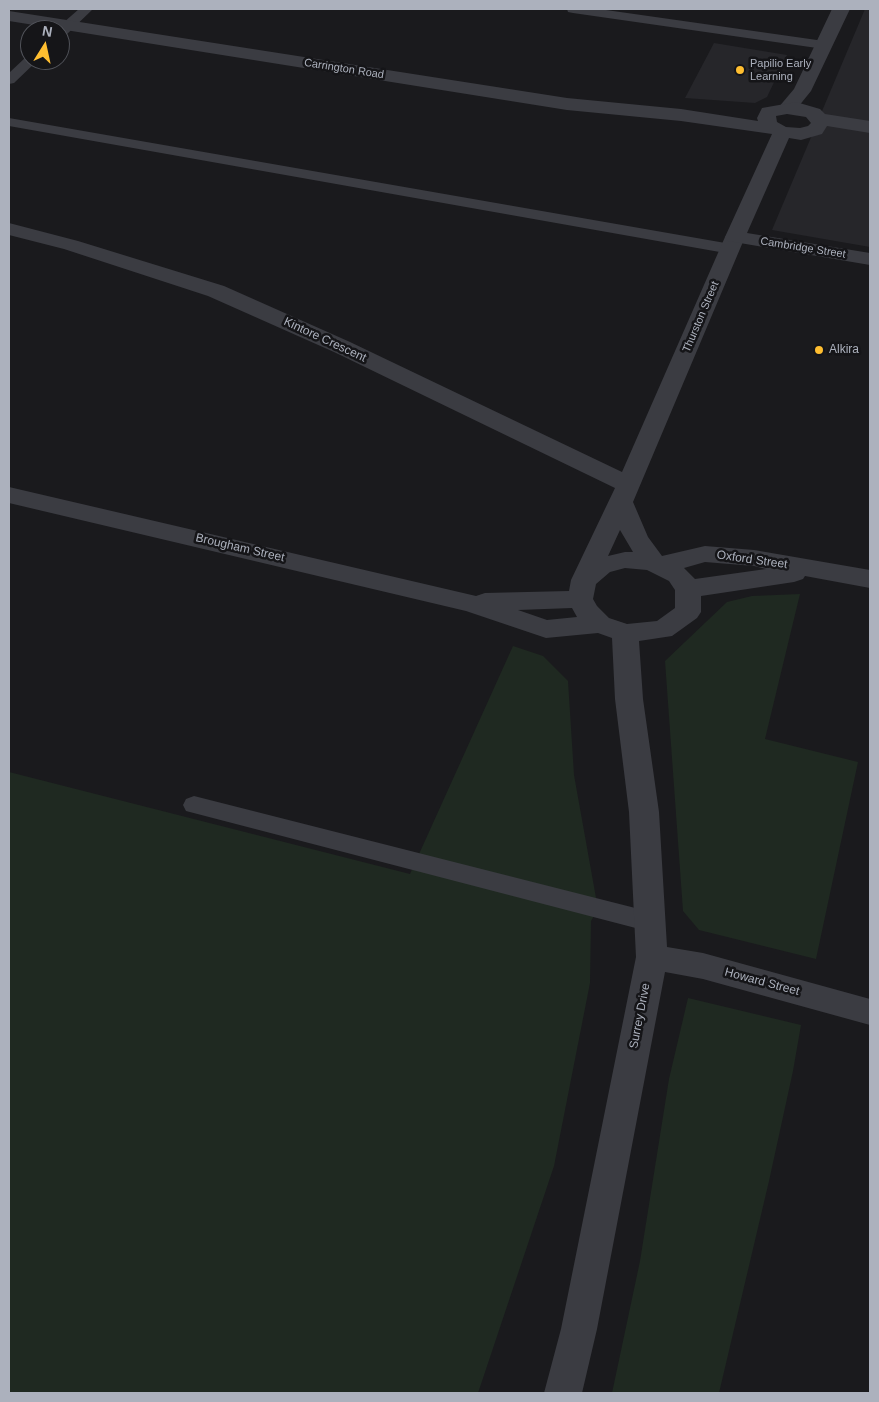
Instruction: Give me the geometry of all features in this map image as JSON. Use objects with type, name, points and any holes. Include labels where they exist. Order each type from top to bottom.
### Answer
[{"type":"street","name":"Thurston Street","points":[[582,589],[733,243],[779,120],[802,91],[841,9]]},
{"type":"street","name":"Carrington Road","points":[[9,16],[26,20]]},
{"type":"street","name":"Carrington Road","points":[[70,30],[567,104],[681,115],[779,120]]},
{"type":"street","points":[[779,120],[808,132],[817,128],[820,124],[812,114],[802,91]]},
{"type":"street","points":[[779,120],[812,114],[870,126]]},
{"type":"street","name":"Kintore Crescent","points":[[9,229],[71,245],[216,291],[342,347],[625,494]]},
{"type":"street","name":"Cambridge Street","points":[[733,243],[870,259]]},
{"type":"street","points":[[625,494],[636,537],[657,564]]},
{"type":"street","name":"Brougham Street","points":[[9,495],[471,603],[546,629],[613,628]]},
{"type":"street","name":"Oxford Street","points":[[657,564],[705,554],[754,558],[870,579]]},
{"type":"street","points":[[625,560],[657,564],[678,575],[688,588],[688,612],[663,630],[613,628],[587,612],[582,589],[600,566],[625,560]]},
{"type":"street","name":"Oxford Street","points":[[688,588],[813,570]]},
{"type":"street","name":"Brougham Street","points":[[471,603],[582,589]]},
{"type":"street","name":"Surrey Drive","points":[[563,1393],[581,1319],[652,958],[644,812],[629,699],[613,628]]},
{"type":"street","name":"Howard Street","points":[[652,958],[703,966],[870,1012]]},
{"type":"lane","points":[[70,24],[86,9]]},
{"type":"lane","points":[[573,9],[824,45]]},
{"type":"lane","points":[[9,80],[20,70]]},
{"type":"lane","points":[[9,122],[733,243]]},
{"type":"lane","points":[[194,805],[651,922]]},
{"type":"shaded area","points":[[865,9],[870,9],[870,247],[772,230]]},
{"type":"shaded area","name":"Papilio Early Learning","points":[[714,43],[787,55],[767,97],[755,103],[685,98]]},
{"type":"shaded area","points":[[800,594],[765,739],[858,762],[816,959],[699,930],[683,911],[665,661],[727,602],[752,596]]},
{"type":"shaded area","points":[[513,646],[543,656],[568,681],[574,775],[598,909],[591,921],[590,983],[554,1166],[478,1393],[9,1393],[9,772],[410,874]]},
{"type":"shaded area","points":[[688,998],[801,1025],[793,1071],[719,1393],[612,1393],[640,1261],[669,1079]]},
{"type":"place","name":"Papilio Early Learning","points":[[740,70]]},
{"type":"place","name":"Alkira","points":[[819,350]]}]
